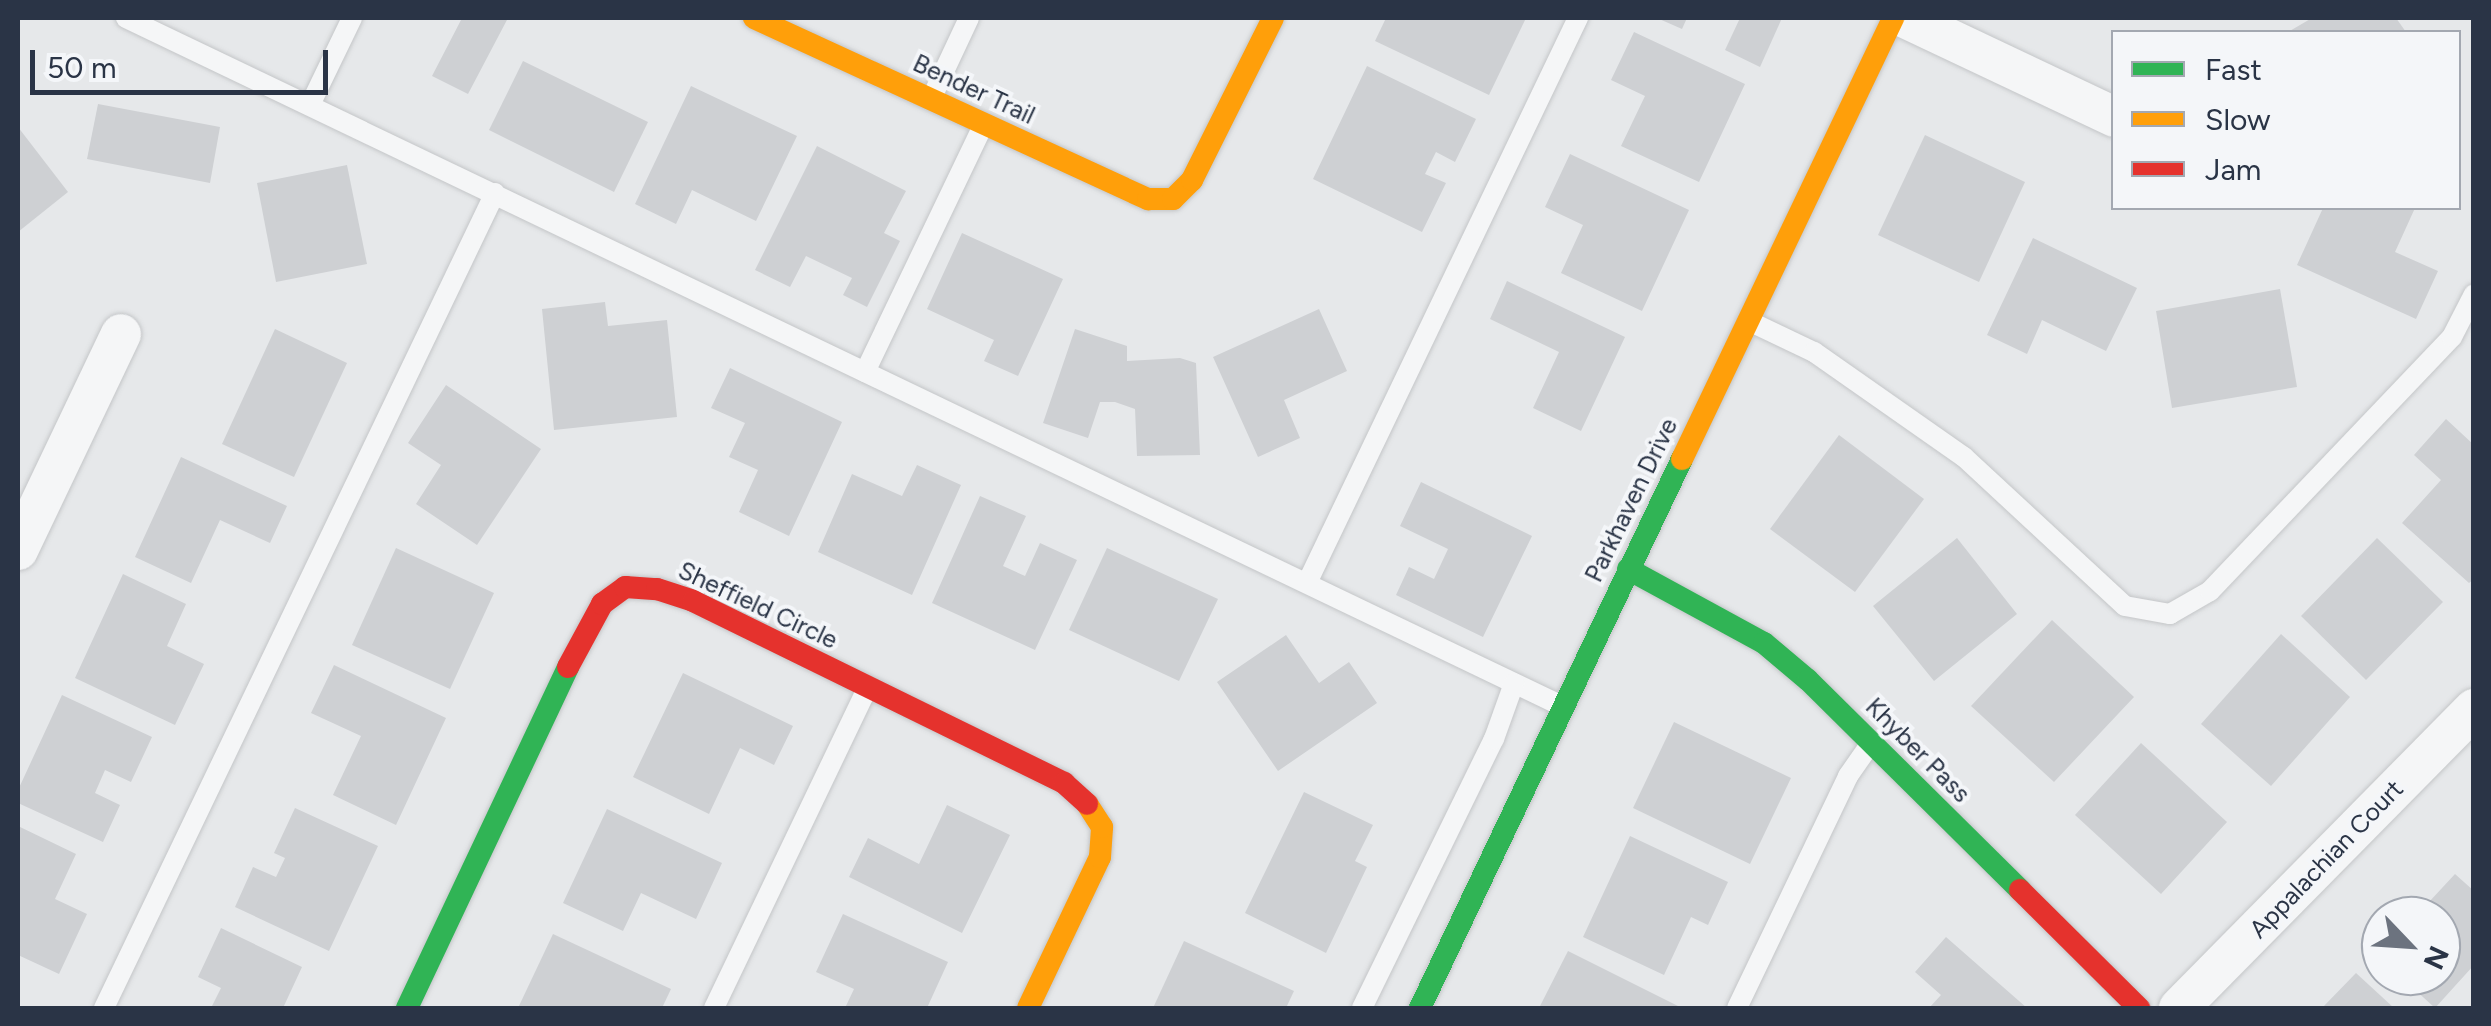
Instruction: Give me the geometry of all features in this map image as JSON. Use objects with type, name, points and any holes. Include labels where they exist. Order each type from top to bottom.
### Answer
[{"type":"street","name":"Bender Trail","points":[[754,18],[1148,200],[1173,198],[1192,180],[1273,18]]},
{"type":"street","name":"Parkhaven Drive","points":[[1420,1008],[1893,18]]},
{"type":"street","points":[[1905,18],[2111,116]]},
{"type":"street","points":[[18,550],[121,334]]},
{"type":"street","name":"Khyber Pass","points":[[1628,569],[1764,643],[1871,742],[2139,1008]]},
{"type":"street","name":"Sheffield Circle","points":[[407,1008],[584,632],[602,604],[625,587],[656,589],[693,601],[1064,783],[1102,827],[1100,857],[1028,1008]]},
{"type":"street","name":"Appalachian Court","points":[[2179,1008],[2474,709]]},
{"type":"lane","points":[[126,18],[1563,706]]},
{"type":"lane","points":[[310,106],[352,18]]},
{"type":"lane","points":[[930,100],[969,18]]},
{"type":"lane","points":[[1307,583],[1578,18]]},
{"type":"lane","points":[[865,372],[984,124]]},
{"type":"lane","points":[[104,1008],[495,194]]},
{"type":"lane","points":[[1748,320],[1814,352],[1964,457],[2125,606],[2170,614],[2210,592],[2452,336],[2474,294]]},
{"type":"lane","points":[[1362,1008],[1494,738],[1514,683]]},
{"type":"lane","points":[[714,1008],[868,687]]},
{"type":"lane","points":[[1737,1008],[1848,776],[1871,742]]},
{"type":"building","points":[[455,18],[508,18],[468,94],[432,76],[461,20]]},
{"type":"building","points":[[1386,18],[1526,18],[1489,95],[1375,41]]},
{"type":"building","points":[[1657,18],[1687,18],[1682,29]]},
{"type":"building","points":[[1740,18],[1782,18],[1760,67],[1725,50]]},
{"type":"building","points":[[2312,18],[2396,18],[2405,30],[2291,30]]},
{"type":"building","points":[[1634,32],[1745,84],[1699,182],[1621,146],[1645,96],[1611,80]]},
{"type":"building","points":[[523,61],[648,122],[614,192],[489,130]]},
{"type":"building","points":[[1367,66],[1476,119],[1455,162],[1436,152],[1425,174],[1446,183],[1422,232],[1313,179]]},
{"type":"building","points":[[691,86],[797,136],[756,221],[692,190],[676,224],[635,204]]},
{"type":"building","points":[[98,104],[220,127],[210,183],[87,159]]},
{"type":"building","points":[[18,127],[68,192],[18,232]]},
{"type":"building","points":[[1925,135],[2025,182],[1979,282],[1878,235]]},
{"type":"building","points":[[817,146],[906,191],[884,233],[900,241],[867,307],[843,295],[852,278],[806,256],[790,287],[755,270]]},
{"type":"building","points":[[1570,154],[1689,210],[1642,311],[1561,273],[1583,225],[1545,207]]},
{"type":"building","points":[[347,165],[367,264],[276,282],[257,183]]},
{"type":"building","points":[[2322,210],[2414,210],[2395,252],[2438,271],[2416,319],[2297,265]]},
{"type":"building","points":[[962,233],[1063,279],[1018,376],[984,361],[994,340],[927,309]]},
{"type":"building","points":[[2033,238],[2137,288],[2106,351],[2042,320],[2027,354],[1987,335]]},
{"type":"building","points":[[1507,281],[1625,337],[1581,431],[1533,408],[1559,352],[1490,319]]},
{"type":"building","points":[[2280,289],[2297,387],[2172,408],[2156,311]]},
{"type":"building","points":[[605,302],[608,326],[667,320],[677,417],[554,430],[542,309]]},
{"type":"building","points":[[1319,309],[1347,371],[1284,400],[1300,438],[1258,457],[1213,357]]},
{"type":"building","points":[[275,329],[347,363],[294,477],[222,444]]},
{"type":"building","points":[[1075,329],[1127,346],[1127,361],[1180,358],[1196,363],[1200,455],[1137,456],[1135,409],[1115,402],[1100,402],[1088,438],[1043,423]]},
{"type":"building","points":[[730,368],[842,422],[789,536],[739,512],[758,470],[729,457],[745,423],[711,408]]},
{"type":"building","points":[[446,385],[541,449],[477,545],[416,504],[441,465],[408,443]]},
{"type":"building","points":[[2446,419],[2474,445],[2474,579],[2469,583],[2402,523],[2441,480],[2414,455]]},
{"type":"building","points":[[1839,435],[1924,499],[1855,592],[1770,529]]},
{"type":"building","points":[[181,457],[287,506],[270,543],[220,520],[191,583],[135,557]]},
{"type":"building","points":[[917,465],[961,485],[912,595],[818,552],[852,474],[902,496]]},
{"type":"building","points":[[1421,482],[1532,536],[1483,637],[1396,595],[1409,567],[1434,579],[1448,549],[1400,526]]},
{"type":"building","points":[[980,496],[1026,516],[1003,566],[1025,576],[1040,543],[1077,560],[1035,650],[932,603]]},
{"type":"building","points":[[1957,538],[2017,614],[1934,681],[1873,606]]},
{"type":"building","points":[[2377,538],[2443,602],[2366,680],[2301,616]]},
{"type":"building","points":[[396,548],[494,593],[450,689],[352,645]]},
{"type":"building","points":[[1107,548],[1218,599],[1179,681],[1069,630]]},
{"type":"building","points":[[123,574],[186,604],[167,646],[204,664],[175,725],[75,678]]},
{"type":"building","points":[[2052,620],[2134,697],[2054,782],[1971,706]]},
{"type":"building","points":[[2281,634],[2350,697],[2271,786],[2201,724]]},
{"type":"building","points":[[1286,635],[1319,683],[1349,662],[1377,703],[1278,771],[1217,682]]},
{"type":"building","points":[[334,665],[446,718],[396,825],[333,795],[361,736],[311,713]]},
{"type":"building","points":[[683,673],[793,726],[774,765],[740,748],[709,814],[633,777]]},
{"type":"building","points":[[62,695],[152,737],[131,782],[105,770],[95,793],[120,805],[103,842],[18,803],[18,790]]},
{"type":"building","points":[[1674,722],[1791,778],[1750,864],[1633,808]]},
{"type":"building","points":[[2141,743],[2227,822],[2161,894],[2075,815]]},
{"type":"building","points":[[1304,792],[1373,825],[1355,861],[1367,867],[1326,953],[1245,913]]},
{"type":"building","points":[[947,805],[1010,835],[962,933],[849,877],[868,838],[919,864]]},
{"type":"building","points":[[295,808],[378,846],[329,951],[235,907],[253,867],[276,877],[285,858],[274,853]]},
{"type":"building","points":[[607,809],[722,863],[696,919],[641,893],[623,931],[563,903]]},
{"type":"building","points":[[18,826],[76,854],[55,899],[87,914],[59,974],[18,955]]},
{"type":"building","points":[[1630,836],[1728,882],[1708,925],[1691,917],[1664,975],[1583,937]]},
{"type":"building","points":[[2455,874],[2474,891],[2474,965],[2461,979],[2461,896],[2435,896]]},
{"type":"building","points":[[843,914],[948,962],[927,1008],[845,1008],[854,989],[816,972]]},
{"type":"building","points":[[221,928],[302,967],[283,1008],[211,1008],[221,988],[198,977]]},
{"type":"building","points":[[553,934],[671,989],[662,1008],[518,1008]]},
{"type":"building","points":[[1946,937],[2027,1008],[1929,1008],[1941,995],[1915,972]]},
{"type":"building","points":[[1184,941],[1294,991],[1286,1008],[1153,1008]]},
{"type":"building","points":[[1568,951],[1682,1008],[1539,1008]]},
{"type":"building","points":[[2356,973],[2361,978],[2361,996],[2381,996],[2394,1008],[2322,1008]]},
{"type":"building","points":[[2422,996],[2446,996],[2435,1008]]},
{"type":"traffic: fast","points":[[1420,1008],[1682,459]]},
{"type":"traffic: fast","points":[[1628,569],[1764,643],[1808,680],[2020,890]]},
{"type":"traffic: fast","points":[[407,1008],[568,667]]},
{"type":"traffic: slow","points":[[754,18],[1148,199],[1173,199],[1192,180],[1273,18]]},
{"type":"traffic: slow","points":[[1682,459],[1893,18]]},
{"type":"traffic: slow","points":[[1028,1008],[1100,857],[1102,827],[1087,804]]},
{"type":"traffic: jam","points":[[568,667],[602,604],[625,587],[657,589],[693,601],[1064,783],[1087,804]]},
{"type":"traffic: jam","points":[[2020,890],[2139,1008]]}]
